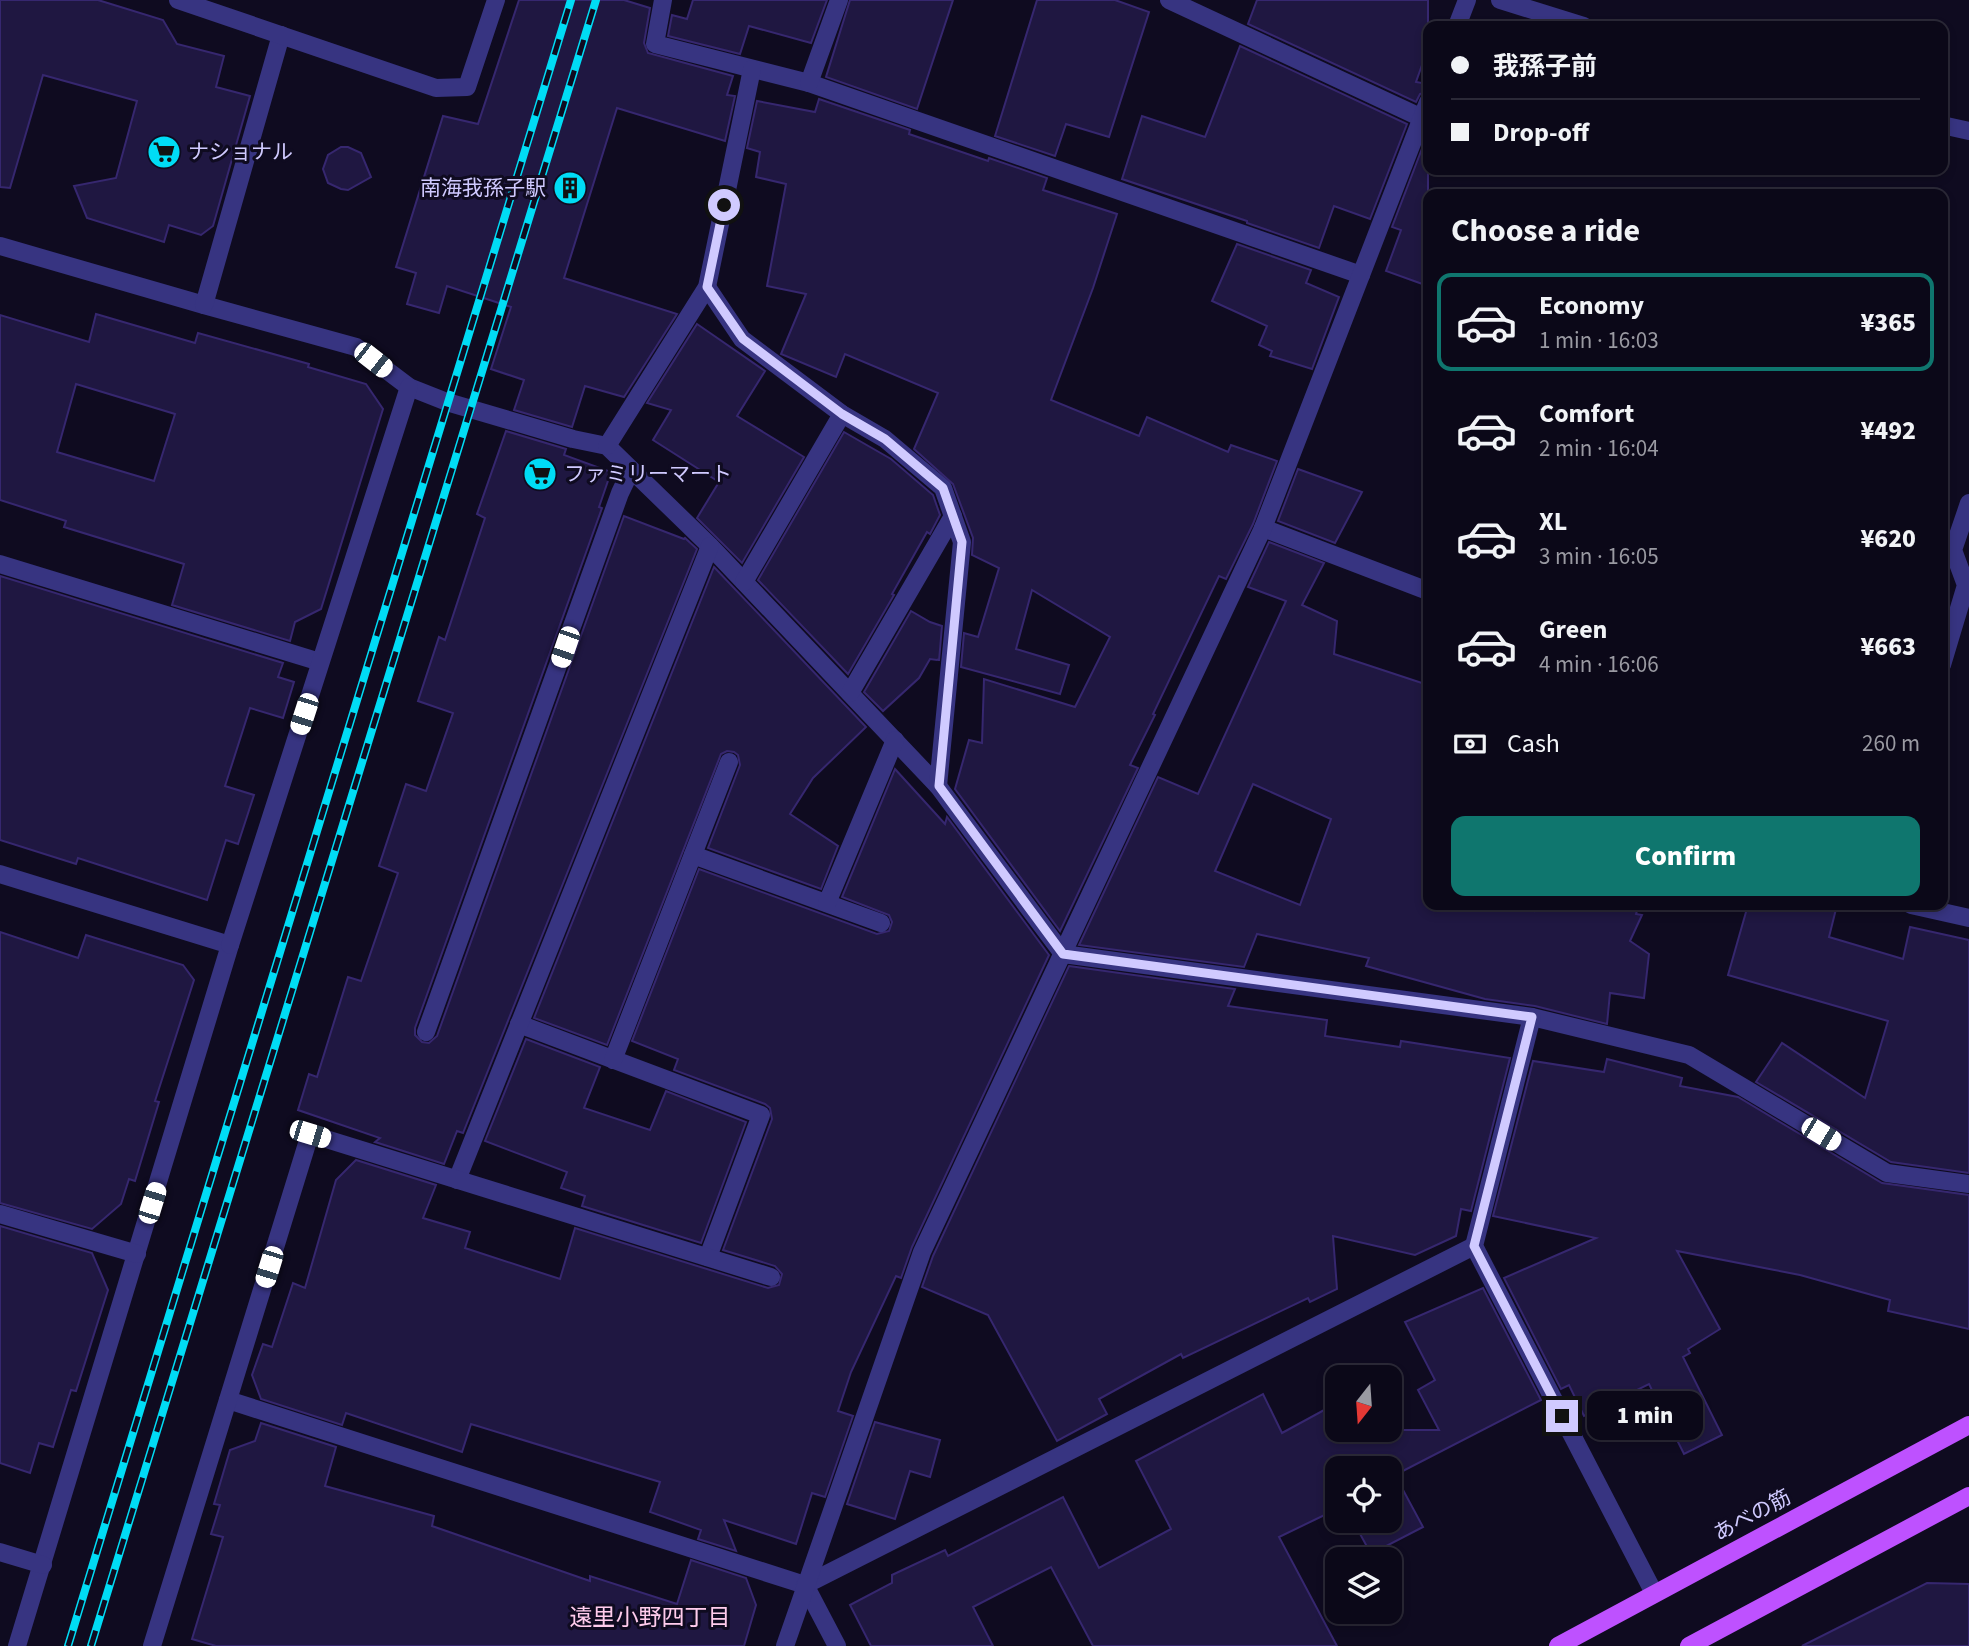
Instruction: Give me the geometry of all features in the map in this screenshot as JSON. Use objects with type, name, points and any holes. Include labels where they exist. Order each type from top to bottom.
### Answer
[{"type":"main road","name":"あべの筋","points":[[1558,1646],[1969,1425]]},
{"type":"main road","points":[[1693,1645],[1969,1496]]},
{"type":"street","points":[[178,0],[436,88],[467,87],[496,0]]},
{"type":"street","points":[[663,0],[655,44],[809,83],[1361,275]]},
{"type":"street","points":[[809,83],[839,0]]},
{"type":"street","points":[[1169,0],[1423,109]]},
{"type":"street","points":[[1459,21],[1467,0]]},
{"type":"street","points":[[1500,0],[1568,21]]},
{"type":"street","points":[[204,305],[281,35]]},
{"type":"street","points":[[607,446],[707,287],[752,68]]},
{"type":"street","points":[[785,1646],[922,1252],[1263,528],[1423,115]]},
{"type":"street","points":[[1948,126],[1969,131]]},
{"type":"street","points":[[0,246],[356,346],[408,387],[447,402],[573,439],[607,446],[710,546],[939,786],[1063,954],[1532,1017],[1689,1055],[1887,1173],[1969,1184]]},
{"type":"street","points":[[707,287],[743,339],[842,414],[885,439],[943,488],[962,542],[939,786]]},
{"type":"street","points":[[17,1646],[230,945],[408,387]]},
{"type":"street","points":[[744,582],[842,414]]},
{"type":"street","points":[[426,1032],[620,493],[631,470]]},
{"type":"street","points":[[1948,645],[1966,585],[1953,550],[1969,503]]},
{"type":"street","points":[[850,693],[953,516]]},
{"type":"street","points":[[1263,528],[1423,589]]},
{"type":"street","points":[[457,1180],[710,546]]},
{"type":"street","points":[[0,564],[320,662]]},
{"type":"street","points":[[827,904],[895,740]]},
{"type":"street","points":[[613,1060],[729,762]]},
{"type":"street","points":[[693,855],[881,923]]},
{"type":"street","points":[[0,874],[230,945]]},
{"type":"street","points":[[1933,910],[1969,918]]},
{"type":"street","points":[[1532,1017],[1474,1246],[1654,1593]]},
{"type":"street","points":[[519,1024],[761,1115],[708,1257]]},
{"type":"street","points":[[152,1646],[310,1134],[771,1277]]},
{"type":"street","points":[[0,1214],[136,1254]]},
{"type":"street","points":[[805,1585],[1474,1246]]},
{"type":"street","points":[[228,1400],[805,1585],[837,1646]]},
{"type":"street","points":[[0,1552],[43,1564]]},
{"type":"building","points":[[0,0],[98,0],[163,20],[177,44],[224,56],[216,87],[250,96],[213,226],[201,235],[169,225],[164,242],[87,218],[74,186],[116,178],[137,101],[43,75],[10,188],[0,187]]},
{"type":"building","points":[[519,0],[624,0],[650,8],[644,43],[648,53],[733,76],[727,95],[735,96],[725,141],[617,108],[564,278],[677,314],[624,397],[585,386],[572,427],[514,410],[524,380],[491,369],[511,307],[447,286],[439,313],[407,304],[416,273],[396,267],[443,116],[478,124]]},
{"type":"building","points":[[693,0],[827,0],[811,43],[749,26],[740,54],[668,36],[672,15],[687,19]]},
{"type":"building","points":[[850,0],[953,0],[917,109],[826,77]]},
{"type":"building","points":[[1037,0],[1115,0],[1149,12],[1109,137],[1066,124],[1055,156],[995,136]]},
{"type":"building","points":[[1257,0],[1428,0],[1428,21],[1423,21],[1423,62],[1416,82],[1423,83],[1423,93],[1416,102],[1248,24]]},
{"type":"building","points":[[1240,46],[1407,124],[1370,219],[1334,206],[1319,248],[1122,179],[1142,116],[1205,137]]},
{"type":"building","points":[[819,99],[910,130],[909,134],[1047,178],[1043,190],[1117,214],[1093,288],[1051,400],[1139,436],[1147,417],[1228,452],[1231,445],[1277,461],[1253,524],[1226,579],[1219,576],[1153,714],[1155,715],[1130,765],[1138,768],[1060,931],[955,789],[969,740],[982,743],[984,679],[1075,707],[1110,637],[1032,590],[1016,649],[1069,665],[1060,694],[961,667],[964,633],[978,637],[999,568],[972,555],[973,538],[953,484],[914,449],[938,393],[845,354],[836,377],[781,354],[806,294],[767,286],[786,184],[756,177],[760,152],[747,148],[757,101],[815,112]]},
{"type":"building","points":[[1423,146],[1423,175],[1428,175],[1428,189],[1423,189],[1423,284],[1386,271],[1401,230],[1392,227]]},
{"type":"building","points":[[341,147],[361,153],[371,177],[348,190],[328,183],[323,169],[328,155]]},
{"type":"building","points":[[1237,244],[1311,270],[1306,283],[1339,297],[1312,369],[1270,356],[1272,351],[1259,345],[1267,326],[1212,301]]},
{"type":"building","points":[[96,314],[195,343],[198,333],[309,364],[308,367],[366,384],[383,409],[321,609],[295,622],[290,641],[172,605],[184,564],[64,527],[66,521],[0,500],[0,315],[89,342]],"holes":[[[76,384],[175,414],[154,481],[57,452]]]},
{"type":"building","points":[[697,324],[765,371],[737,416],[804,457],[742,563],[697,518],[719,482],[653,440],[671,410],[647,403]]},
{"type":"building","points":[[506,431],[566,449],[564,455],[611,472],[599,507],[602,508],[415,1028],[415,1035],[422,1042],[429,1043],[437,1036],[624,516],[685,538],[697,549],[463,1133],[457,1131],[444,1164],[375,1142],[380,1138],[298,1110],[309,1074],[317,1077],[348,977],[361,981],[398,873],[379,866],[406,784],[426,791],[453,713],[418,701],[439,637],[445,640],[485,518],[477,514]]},
{"type":"building","points":[[844,432],[891,459],[933,495],[940,515],[930,534],[927,532],[848,674],[758,580]]},
{"type":"building","points":[[1298,469],[1362,492],[1335,543],[1278,521]]},
{"type":"building","points":[[1269,542],[1324,563],[1302,605],[1337,621],[1334,654],[1423,683],[1423,910],[1637,910],[1636,914],[1642,915],[1630,941],[1649,954],[1644,998],[1610,993],[1607,1024],[1535,1006],[1485,999],[1366,966],[1369,958],[1257,934],[1244,967],[1079,945],[1158,777],[1198,794],[1286,601],[1248,587]],"holes":[[[1253,784],[1331,819],[1300,905],[1215,871]]]},
{"type":"building","points":[[714,567],[866,727],[813,778],[790,814],[838,846],[821,889],[708,848],[740,765],[738,755],[734,752],[721,754],[607,1045],[534,1018]]},
{"type":"building","points":[[0,576],[283,663],[278,677],[294,682],[283,718],[250,708],[225,786],[254,795],[238,844],[226,840],[207,900],[78,858],[76,864],[0,840]]},
{"type":"building","points":[[911,611],[942,626],[939,661],[930,659],[919,678],[883,711],[864,692]]},
{"type":"building","points":[[895,769],[945,824],[947,817],[1049,955],[912,1247],[901,1278],[896,1276],[851,1372],[838,1411],[853,1416],[825,1497],[812,1493],[796,1544],[724,1520],[736,1551],[698,1539],[701,1530],[650,1512],[660,1482],[471,1424],[462,1452],[346,1413],[342,1425],[261,1399],[252,1375],[263,1344],[272,1347],[293,1283],[305,1288],[336,1180],[356,1160],[436,1185],[423,1218],[470,1232],[465,1248],[560,1279],[575,1228],[768,1288],[779,1285],[782,1274],[775,1266],[723,1250],[772,1119],[770,1108],[674,1070],[678,1059],[632,1041],[699,869],[877,934],[889,931],[892,922],[889,915],[842,897]]},
{"type":"building","points":[[1747,910],[1836,910],[1829,937],[1903,959],[1910,927],[1969,940],[1969,1173],[1891,1162],[1756,1082],[1782,1043],[1865,1098],[1888,1021],[1728,975]]},
{"type":"building","points":[[0,932],[78,958],[86,935],[183,965],[194,980],[155,1101],[159,1102],[135,1181],[129,1179],[121,1204],[92,1229],[0,1203]]},
{"type":"building","points":[[1069,966],[1235,989],[1228,1006],[1327,1020],[1325,1036],[1400,1047],[1401,1041],[1510,1058],[1471,1211],[1461,1209],[1456,1236],[1415,1255],[1333,1236],[1337,1289],[1310,1302],[1308,1298],[1183,1358],[1181,1354],[1099,1399],[1107,1414],[1057,1441],[988,1315],[922,1287],[933,1256]]},
{"type":"building","points":[[526,1039],[600,1067],[584,1108],[650,1130],[666,1091],[746,1122],[701,1243],[582,1206],[585,1196],[561,1188],[567,1172],[485,1141]]},
{"type":"building","points":[[1607,1059],[1682,1078],[1680,1086],[1738,1097],[1882,1183],[1969,1195],[1969,1329],[1888,1311],[1890,1300],[1800,1275],[1677,1251],[1720,1329],[1688,1349],[1690,1353],[1683,1357],[1722,1435],[1684,1454],[1649,1384],[1584,1416],[1569,1385],[1561,1389],[1504,1278],[1596,1238],[1493,1216],[1533,1061],[1604,1072]]},
{"type":"building","points":[[0,1226],[92,1253],[108,1290],[76,1391],[71,1390],[53,1447],[39,1443],[30,1473],[0,1463]]},
{"type":"building","points":[[1483,1288],[1541,1400],[1402,1471],[1402,1456],[1325,1456],[1325,1515],[1279,1537],[1337,1646],[1093,1646],[1051,1567],[973,1607],[993,1646],[871,1646],[850,1605],[892,1583],[892,1575],[945,1550],[948,1556],[1063,1497],[1099,1568],[1171,1529],[1136,1461],[1263,1394],[1282,1433],[1325,1410],[1325,1442],[1402,1442],[1402,1430],[1439,1430],[1418,1390],[1435,1380],[1405,1322]]},
{"type":"building","points":[[875,1422],[940,1440],[930,1477],[910,1471],[895,1519],[847,1504]]},
{"type":"building","points":[[261,1423],[336,1447],[325,1486],[434,1516],[432,1526],[590,1581],[590,1576],[677,1604],[691,1560],[746,1578],[756,1605],[744,1646],[216,1646],[192,1639],[223,1537],[211,1534],[220,1505],[214,1504],[230,1450],[255,1441]]},
{"type":"building","points":[[1402,1488],[1423,1527],[1384,1547],[1367,1547],[1360,1533],[1402,1533]]},
{"type":"building","points":[[1927,1583],[1969,1584],[1969,1646],[1802,1646]]},
{"type":"railway","points":[[68,1646],[571,0]]},
{"type":"railway","points":[[91,1646],[596,0]]},
{"type":"place","name":"ナショナル","points":[[164,152]]},
{"type":"place","name":"南海我孫子駅","points":[[570,188]]},
{"type":"place","name":"ファミリーマート","points":[[540,474]]},
{"type":"district","name":"遠里小野四丁目","points":[[650,1617]]},
{"type":"route","points":[[724,205],[707,287],[743,339],[842,414],[885,439],[943,488],[962,542],[939,786],[1063,954],[1532,1017],[1474,1246],[1562,1416]]}]
